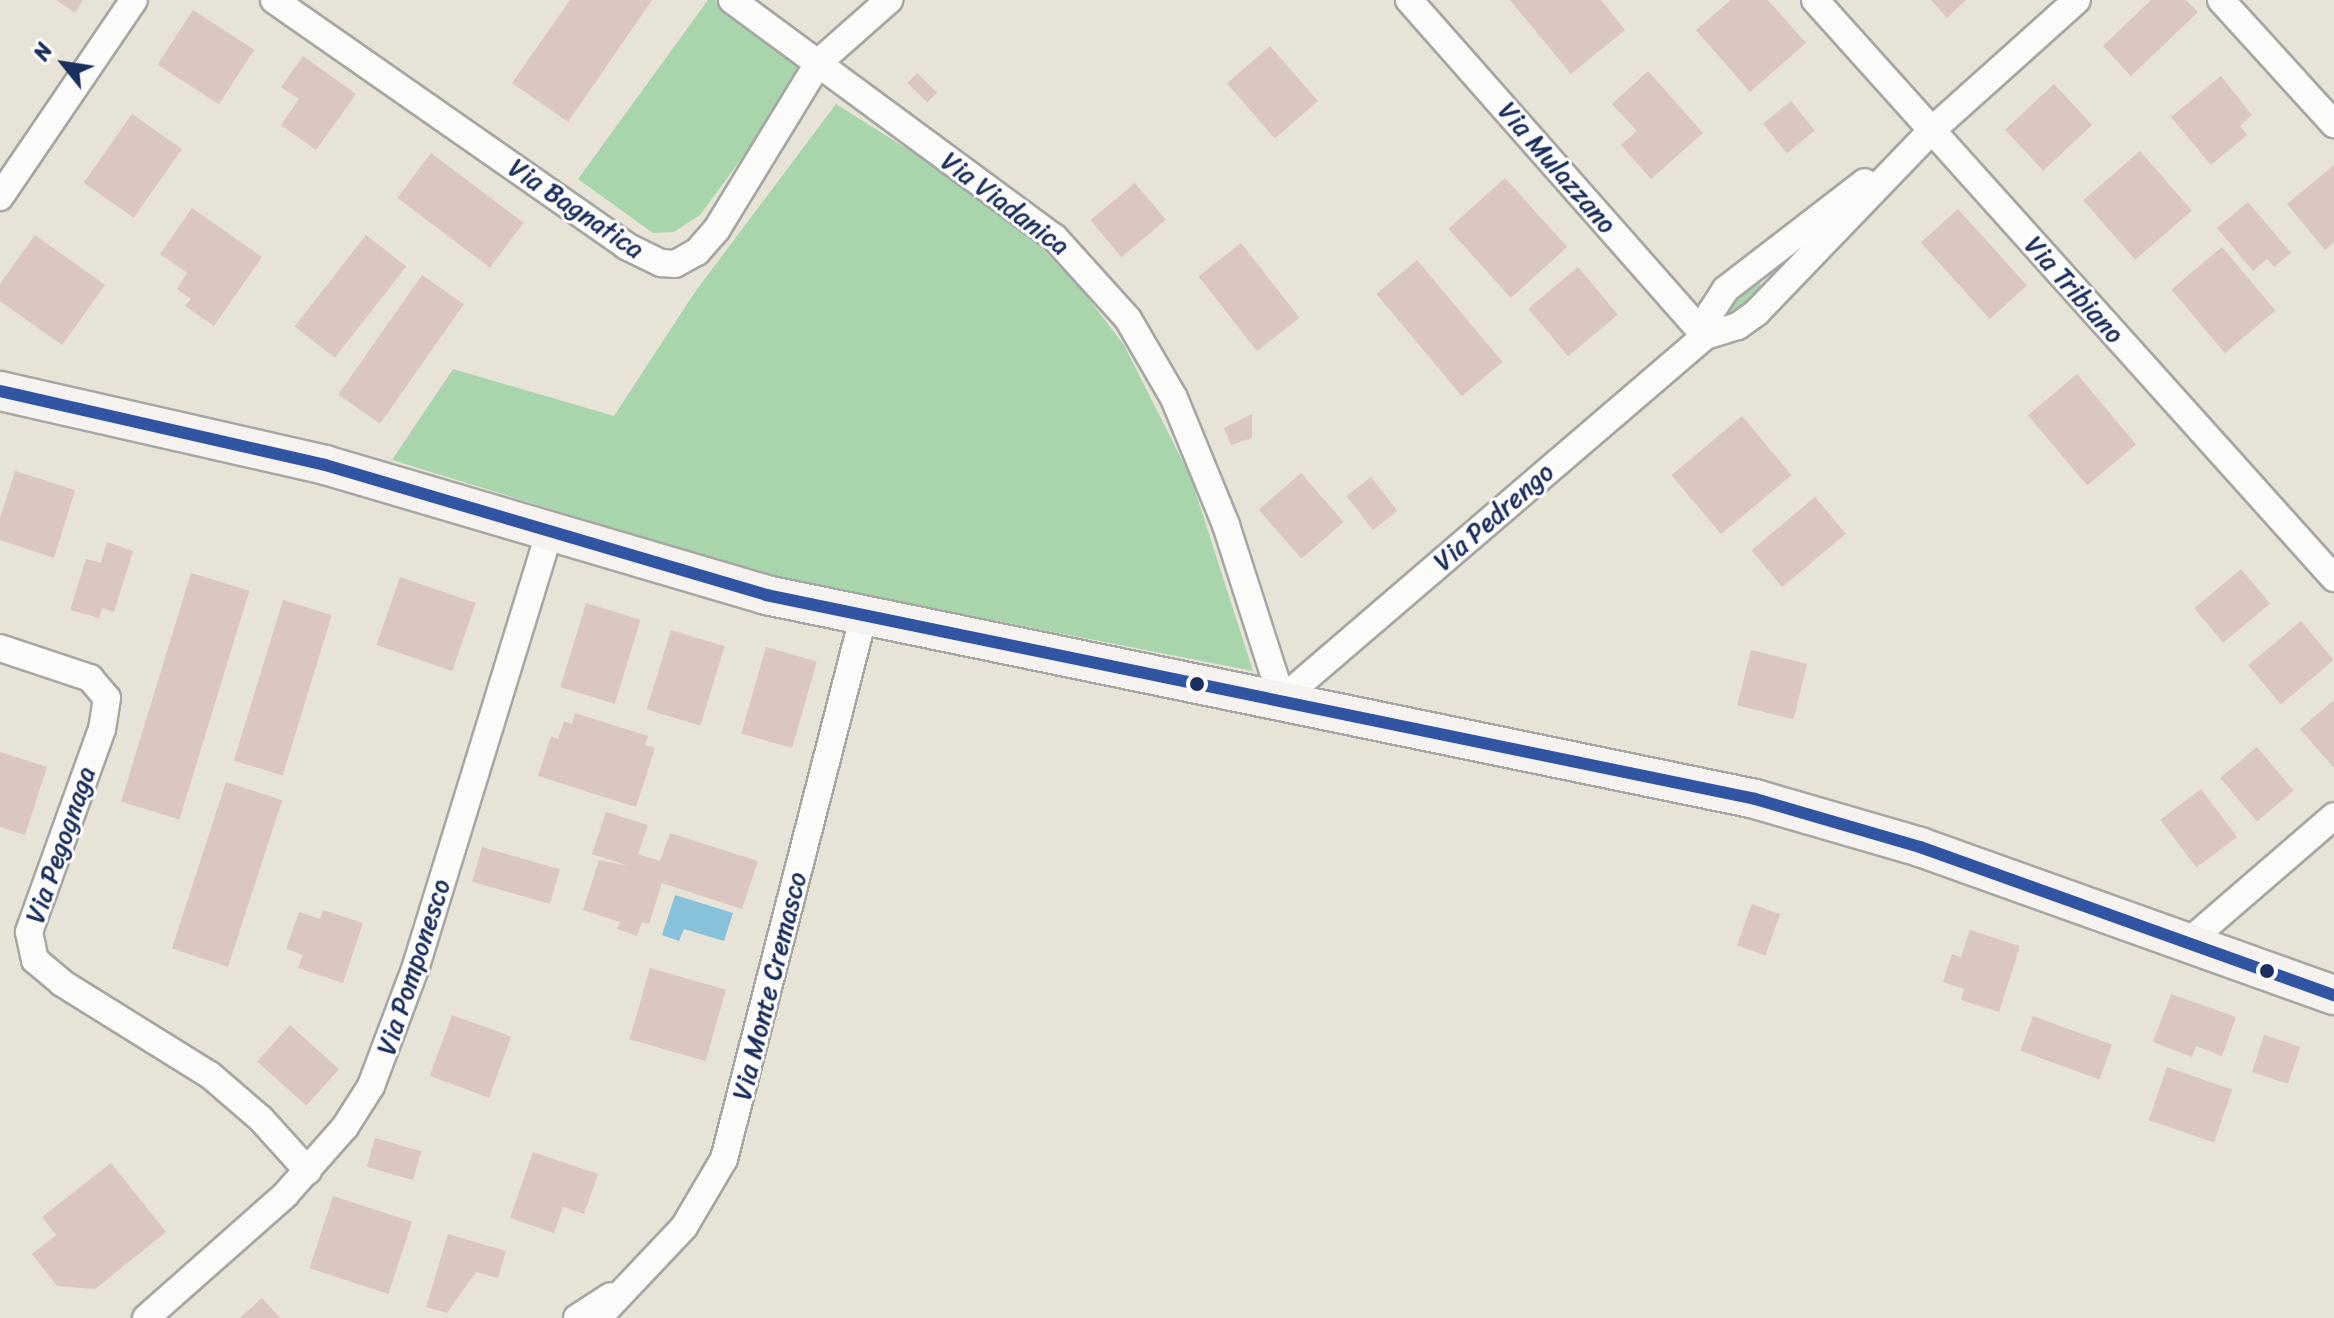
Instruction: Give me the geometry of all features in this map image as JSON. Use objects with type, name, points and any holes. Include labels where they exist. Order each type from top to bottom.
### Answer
[{"type":"street","points":[[0,197],[134,0]]},
{"type":"street","name":"Via Bagnatica","points":[[274,0],[626,246],[661,263],[686,260],[707,242],[819,62],[889,0]]},
{"type":"street","name":"Via Viadanica","points":[[732,0],[1054,237],[1128,319],[1180,412],[1226,525],[1282,699]]},
{"type":"street","name":"Via Mulazzano","points":[[1409,0],[1705,336]]},
{"type":"street","name":"Via Tribiano","points":[[1815,0],[2334,578]]},
{"type":"street","name":"Via Pedrengo","points":[[1282,699],[1705,336],[1738,326],[1757,312],[1931,131],[2077,0]]},
{"type":"street","points":[[2221,0],[2334,124]]},
{"type":"street","name":"Via Pedrengo","points":[[1705,336],[1713,308],[1736,280],[1931,131]]},
{"type":"street","points":[[0,391],[325,465],[549,535],[728,585],[1682,782],[1825,817],[2334,995]]},
{"type":"street","name":"Via Pomponesco","points":[[146,1318],[201,1273],[308,1171],[359,1108],[381,1065],[549,535]]},
{"type":"street","name":"Via Monte Cremasco","points":[[598,1318],[696,1212],[724,1159],[864,614]]},
{"type":"street","name":"Via Pegognaga","points":[[0,648],[90,678],[107,698],[102,729],[29,932],[35,960],[62,983],[210,1075],[261,1119],[308,1171]]},
{"type":"street","points":[[2187,943],[2334,816]]},
{"type":"street","points":[[577,1318],[631,1284]]},
{"type":"green space","points":[[708,0],[716,0],[806,71],[700,215],[674,232],[653,233],[578,179]]},
{"type":"green space","points":[[836,104],[963,184],[1033,239],[1082,290],[1124,345],[1191,478],[1253,671],[772,577],[392,460],[453,369],[614,416],[695,292]]},
{"type":"green space","points":[[1754,276],[1767,293],[1721,321],[1717,306]]},
{"type":"water","points":[[675,895],[733,913],[724,941],[684,929],[679,941],[662,935]]},
{"type":"building","points":[[56,0],[83,0],[75,13]]},
{"type":"building","points":[[570,0],[652,0],[568,122],[512,83]]},
{"type":"building","points":[[1510,0],[1601,0],[1625,30],[1571,74]]},
{"type":"building","points":[[1731,0],[1768,0],[1806,43],[1750,92],[1696,30]]},
{"type":"building","points":[[1931,0],[1966,0],[1947,18]]},
{"type":"building","points":[[2151,0],[2186,0],[2198,12],[2131,76],[2103,46]]},
{"type":"building","points":[[193,10],[254,50],[219,104],[158,65]]},
{"type":"building","points":[[1270,46],[1318,101],[1275,138],[1227,83]]},
{"type":"building","points":[[303,56],[356,94],[316,150],[281,125],[299,99],[281,87]]},
{"type":"building","points":[[1648,71],[1703,133],[1651,179],[1621,145],[1637,131],[1612,104]]},
{"type":"building","points":[[917,73],[937,92],[927,103],[907,83]]},
{"type":"building","points":[[2221,76],[2252,115],[2240,126],[2247,135],[2211,165],[2171,117]]},
{"type":"building","points":[[2054,84],[2092,125],[2043,171],[2005,130]]},
{"type":"building","points":[[1791,101],[1815,131],[1787,153],[1763,124]]},
{"type":"building","points":[[132,114],[182,149],[134,218],[84,183]]},
{"type":"building","points":[[2140,151],[2192,211],[2135,260],[2083,200]]},
{"type":"building","points":[[431,153],[524,223],[490,268],[397,198]]},
{"type":"building","points":[[2334,165],[2334,242],[2325,250],[2287,204]]},
{"type":"building","points":[[1505,178],[1567,247],[1511,298],[1449,229]]},
{"type":"building","points":[[1135,183],[1166,220],[1121,257],[1091,220]]},
{"type":"building","points":[[2248,202],[2291,253],[2274,267],[2267,259],[2253,271],[2217,228]]},
{"type":"building","points":[[192,208],[262,257],[214,326],[185,306],[191,299],[177,289],[187,273],[160,254]]},
{"type":"building","points":[[1958,209],[2027,286],[1990,319],[1921,242]]},
{"type":"building","points":[[35,235],[105,285],[62,345],[0,301],[0,284]]},
{"type":"building","points":[[366,235],[406,266],[335,358],[295,326]]},
{"type":"building","points":[[1241,243],[1299,318],[1257,351],[1198,276]]},
{"type":"building","points":[[2222,247],[2275,311],[2225,353],[2171,289]]},
{"type":"building","points":[[1417,260],[1502,362],[1462,396],[1376,294]]},
{"type":"building","points":[[1578,267],[1618,314],[1568,356],[1528,309]]},
{"type":"building","points":[[422,275],[464,304],[380,424],[338,395]]},
{"type":"building","points":[[2077,374],[2136,444],[2087,486],[2028,415]]},
{"type":"building","points":[[1252,414],[1252,438],[1231,445],[1224,428]]},
{"type":"building","points":[[1742,416],[1791,475],[1721,534],[1672,475]]},
{"type":"building","points":[[15,471],[75,490],[54,558],[0,540],[0,518]]},
{"type":"building","points":[[1301,473],[1344,522],[1301,559],[1259,510]]},
{"type":"building","points":[[1371,477],[1397,511],[1373,530],[1347,496]]},
{"type":"building","points":[[1815,497],[1846,534],[1782,587],[1751,550]]},
{"type":"building","points":[[107,542],[133,551],[114,612],[102,608],[99,618],[70,610],[86,559],[101,563]]},
{"type":"building","points":[[2241,569],[2270,603],[2223,643],[2194,608]]},
{"type":"building","points":[[191,573],[249,591],[179,819],[121,802]]},
{"type":"building","points":[[400,577],[476,603],[452,671],[377,645]]},
{"type":"building","points":[[283,600],[332,615],[283,776],[234,761]]},
{"type":"building","points":[[586,603],[641,620],[615,704],[560,687]]},
{"type":"building","points":[[2301,621],[2334,660],[2281,704],[2248,665]]},
{"type":"building","points":[[671,630],[725,646],[700,726],[647,709]]},
{"type":"building","points":[[766,647],[817,662],[792,748],[741,734]]},
{"type":"building","points":[[1751,650],[1807,664],[1793,719],[1737,705]]},
{"type":"building","points":[[2334,700],[2334,768],[2300,729]]},
{"type":"building","points":[[575,713],[648,736],[645,745],[655,748],[636,807],[538,776],[551,736],[558,739],[564,721],[572,724]]},
{"type":"building","points":[[2257,747],[2294,791],[2257,822],[2220,778]]},
{"type":"building","points":[[0,752],[47,767],[25,835],[0,827]]},
{"type":"building","points":[[226,782],[282,800],[228,967],[172,948]]},
{"type":"building","points":[[2201,789],[2237,837],[2196,868],[2160,820]]},
{"type":"building","points":[[606,812],[648,825],[638,854],[660,861],[670,833],[758,861],[742,909],[662,883],[649,924],[642,922],[637,936],[617,929],[620,922],[583,910],[599,860],[629,866],[592,854]]},
{"type":"building","points":[[482,847],[560,869],[550,904],[472,882]]},
{"type":"building","points":[[1752,904],[1780,914],[1765,956],[1737,945]]},
{"type":"building","points":[[323,910],[363,923],[343,983],[298,968],[303,955],[286,949],[299,912],[320,919]]},
{"type":"building","points":[[1970,930],[2020,946],[1999,1012],[1961,1000],[1964,989],[1943,982],[1952,954],[1961,957]]},
{"type":"building","points":[[650,968],[726,990],[706,1061],[630,1039]]},
{"type":"building","points":[[2171,994],[2236,1017],[2222,1056],[2196,1046],[2192,1057],[2153,1042]]},
{"type":"building","points":[[452,1015],[511,1037],[489,1098],[430,1076]]},
{"type":"building","points":[[2033,1016],[2112,1045],[2099,1079],[2020,1051]]},
{"type":"building","points":[[290,1025],[339,1069],[306,1106],[257,1061]]},
{"type":"building","points":[[2264,1035],[2300,1047],[2288,1084],[2252,1072]]},
{"type":"building","points":[[2167,1067],[2232,1089],[2214,1142],[2149,1120]]},
{"type":"building","points":[[375,1138],[421,1151],[413,1180],[367,1167]]},
{"type":"building","points":[[533,1152],[598,1174],[584,1214],[563,1207],[554,1233],[510,1218]]},
{"type":"building","points":[[111,1163],[166,1232],[95,1289],[57,1286],[32,1254],[56,1235],[42,1217]]},
{"type":"building","points":[[333,1196],[412,1222],[388,1294],[310,1268]]},
{"type":"building","points":[[448,1234],[506,1251],[498,1278],[476,1272],[447,1313],[426,1307]]},
{"type":"building","points":[[262,1298],[280,1318],[240,1318]]},
{"type":"transit line","points":[[0,391],[325,465],[766,595],[1755,799],[1920,847],[2334,995]]}]
